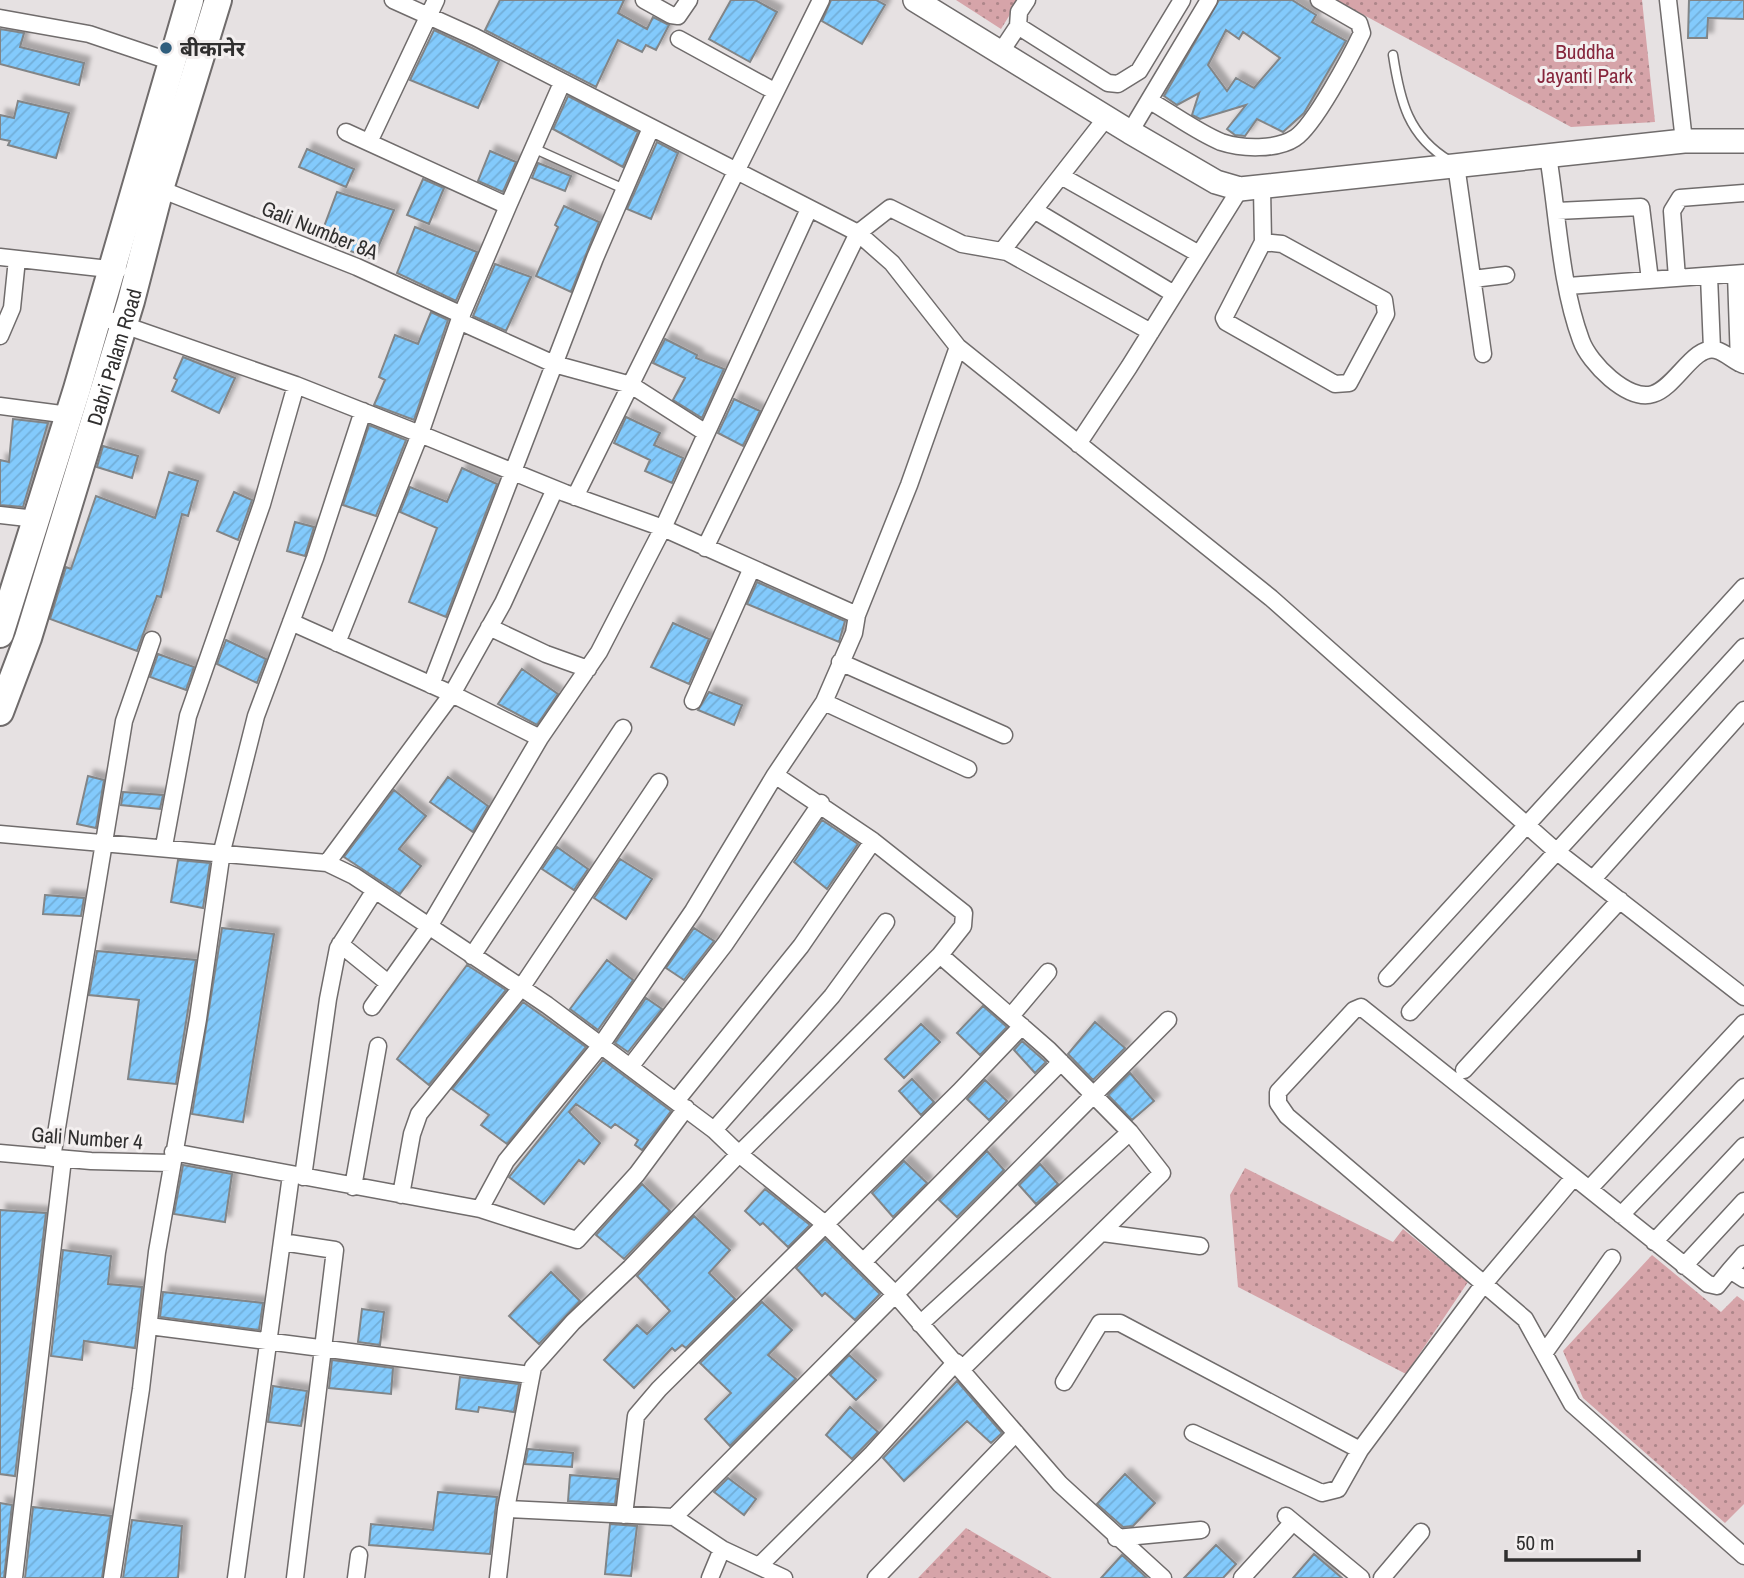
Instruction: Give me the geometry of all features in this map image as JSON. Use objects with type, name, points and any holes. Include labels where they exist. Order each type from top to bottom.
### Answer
[{"type":"main road","name":"Dabri Palam Road","points":[[0,712],[28,638],[124,325],[125,271],[172,62],[190,0]]},
{"type":"main road","name":"Dabri Palam Road","points":[[0,634],[99,316],[125,271],[160,189],[218,0]]},
{"type":"street","points":[[393,0],[475,37],[858,233],[892,263],[958,347],[1271,598],[1556,852],[1744,997]]},
{"type":"street","points":[[369,142],[436,0]]},
{"type":"street","points":[[644,0],[678,16],[689,0]]},
{"type":"street","points":[[575,497],[821,0]]},
{"type":"street","points":[[915,0],[1106,118],[1216,182],[1251,188],[1684,141],[1744,141]]},
{"type":"street","points":[[1000,53],[1018,26],[1019,12],[1027,0]]},
{"type":"street","points":[[1018,26],[1108,83],[1118,84],[1139,71],[1182,0]]},
{"type":"street","points":[[1130,132],[1209,0]]},
{"type":"street","points":[[1150,101],[1219,141],[1233,145],[1275,145],[1295,139],[1309,124],[1362,33],[1359,23],[1319,0]]},
{"type":"street","points":[[1668,0],[1684,141]]},
{"type":"street","points":[[0,18],[89,34],[172,62]]},
{"type":"street","points":[[679,39],[774,91]]},
{"type":"street","points":[[337,643],[419,434],[461,318],[562,83]]},
{"type":"street","points":[[1002,251],[1106,118]]},
{"type":"street","points":[[431,685],[478,569],[512,471],[554,364],[650,128]]},
{"type":"street","points":[[346,132],[508,205]]},
{"type":"street","points":[[1548,156],[1568,286],[1581,342],[1616,384],[1642,396],[1666,388],[1701,351],[1712,349],[1741,364],[1740,274],[1568,286]]},
{"type":"street","points":[[1456,165],[1483,354]]},
{"type":"street","points":[[1061,176],[1199,254]]},
{"type":"street","points":[[1251,188],[1263,242],[1228,305],[1224,317],[1226,322],[1335,384],[1349,383],[1386,314],[1384,300],[1282,244],[1263,242]]},
{"type":"street","points":[[1077,444],[1199,254],[1251,188]]},
{"type":"street","name":"Gali Number 8A","points":[[160,189],[357,267],[554,364],[631,385],[706,433]]},
{"type":"street","points":[[1677,278],[1672,211],[1676,202],[1680,198],[1744,192]]},
{"type":"street","points":[[1557,211],[1641,207],[1650,280]]},
{"type":"street","points":[[705,548],[858,233],[890,208],[962,244],[1002,251],[1151,332]]},
{"type":"street","points":[[372,1007],[430,925],[540,738],[588,668],[663,528],[809,209]]},
{"type":"street","points":[[1034,210],[1174,294]]},
{"type":"street","points":[[0,336],[12,308],[8,258],[125,271]]},
{"type":"street","points":[[1473,279],[1507,275]]},
{"type":"street","points":[[1709,276],[1712,349]]},
{"type":"street","points":[[99,316],[296,384],[575,497],[663,528],[751,570],[857,615]]},
{"type":"street","points":[[480,1209],[506,1161],[601,1045],[693,911],[775,775],[824,702],[854,633],[857,615],[909,485],[958,347]]},
{"type":"street","points":[[164,846],[188,716],[262,504],[296,384]]},
{"type":"street","points":[[0,406],[69,415]]},
{"type":"street","points":[[113,1578],[172,1158],[198,1019],[222,851],[256,716],[363,411]]},
{"type":"street","points":[[327,863],[452,694],[489,627],[555,489]]},
{"type":"street","points":[[0,515],[36,519]]},
{"type":"street","points":[[693,701],[751,570]]},
{"type":"street","points":[[1387,978],[1744,587]]},
{"type":"street","points":[[291,622],[452,694],[540,738]]},
{"type":"street","points":[[489,627],[546,654],[588,668]]},
{"type":"street","points":[[14,1578],[57,1158],[124,721],[152,640]]},
{"type":"street","points":[[1410,1012],[1744,648]]},
{"type":"street","points":[[840,662],[1004,735]]},
{"type":"street","points":[[824,702],[968,769]]},
{"type":"street","points":[[1593,878],[1744,710]]},
{"type":"street","points":[[472,956],[623,728]]},
{"type":"street","points":[[498,1578],[506,1509],[530,1376],[540,1357],[630,1268],[738,1154],[940,955],[963,926],[964,913],[821,803],[775,775]]},
{"type":"street","points":[[401,1195],[412,1134],[419,1114],[521,988],[659,782]]},
{"type":"street","points":[[630,1067],[725,944],[821,803]]},
{"type":"street","points":[[0,834],[222,851],[327,863],[376,890],[601,1045],[715,1130],[738,1154],[825,1224],[895,1294],[1060,1484],[1116,1538],[1163,1578]]},
{"type":"street","points":[[681,1105],[801,946],[873,841]]},
{"type":"street","points":[[236,1578],[282,1241],[297,1176],[328,999],[340,944],[376,890]]},
{"type":"street","points":[[1464,1069],[1620,900]]},
{"type":"street","points":[[715,1130],[832,996],[886,922]]},
{"type":"street","points":[[340,944],[388,983]]},
{"type":"street","points":[[759,1566],[959,1366],[1102,1233],[1162,1173],[1130,1132],[1061,1062],[940,955]]},
{"type":"street","points":[[624,1515],[636,1416],[659,1388],[825,1224],[1016,1021],[1048,972]]},
{"type":"street","points":[[1744,1254],[1737,1275],[1713,1286],[1684,1266],[1361,1007],[1354,1010],[1278,1092],[1278,1103],[1287,1116],[1525,1319],[1572,1404],[1744,1556]]},
{"type":"street","points":[[674,1517],[1168,1020]]},
{"type":"street","points":[[1589,1189],[1744,1023]]},
{"type":"street","points":[[354,1186],[378,1046]]},
{"type":"street","points":[[863,1262],[1061,1062]]},
{"type":"street","points":[[1621,1216],[1744,1087]]},
{"type":"street","name":"Gali Number 4","points":[[0,1153],[57,1158],[172,1158],[297,1176],[480,1209],[577,1240],[637,1174],[681,1105]]},
{"type":"street","points":[[920,1324],[1130,1132]]},
{"type":"street","points":[[1654,1242],[1744,1146]]},
{"type":"street","points":[[1193,1433],[1322,1493],[1338,1489],[1360,1450],[1483,1285],[1574,1177]]},
{"type":"street","points":[[1684,1266],[1744,1200]]},
{"type":"street","points":[[1102,1233],[1200,1246]]},
{"type":"street","points":[[282,1241],[335,1250],[295,1578]]},
{"type":"street","points":[[1545,1352],[1612,1258]]},
{"type":"street","points":[[1064,1382],[1100,1323],[1120,1323],[1360,1450]]},
{"type":"street","points":[[149,1326],[530,1376]]},
{"type":"street","points":[[876,1578],[1016,1433]]},
{"type":"street","points":[[506,1509],[674,1517],[722,1549],[784,1578]]},
{"type":"street","points":[[1242,1578],[1290,1519],[1361,1578]]},
{"type":"street","points":[[1116,1538],[1201,1530]]},
{"type":"street","points":[[1382,1578],[1421,1532]]},
{"type":"street","points":[[710,1578],[722,1549]]},
{"type":"street","points":[[356,1578],[359,1555]]},
{"type":"lane","points":[[1393,55],[1404,104],[1418,136],[1429,149],[1456,165]]},
{"type":"lane","points":[[533,148],[624,189]]},
{"type":"green space","points":[[956,0],[1019,0],[1001,29]]},
{"type":"green space","name":"Buddha Jayanti Park","points":[[1336,0],[1642,0],[1655,122],[1571,127]]},
{"type":"green space","points":[[1245,1168],[1393,1242],[1403,1229],[1468,1282],[1406,1374],[1238,1287],[1230,1195]]},
{"type":"green space","points":[[1652,1255],[1721,1312],[1737,1296],[1744,1301],[1744,1504],[1725,1523],[1583,1398],[1563,1351]]},
{"type":"green space","points":[[966,1528],[1052,1578],[918,1578]]},
{"type":"building","points":[[500,0],[624,0],[618,13],[647,29],[653,17],[669,25],[656,50],[646,45],[642,52],[618,40],[596,87],[485,30]]},
{"type":"building","points":[[731,0],[755,0],[777,12],[750,62],[709,39]]},
{"type":"building","points":[[831,0],[876,0],[885,5],[862,44],[822,21]]},
{"type":"building","points":[[1219,0],[1292,0],[1316,15],[1312,22],[1346,41],[1304,113],[1283,132],[1257,119],[1245,136],[1235,135],[1227,129],[1246,105],[1200,119],[1192,115],[1199,93],[1177,105],[1164,96]],"holes":[[[1226,30],[1239,39],[1243,32],[1280,58],[1254,88],[1236,78],[1227,91],[1208,65]]]},
{"type":"building","points":[[1689,0],[1744,0],[1744,19],[1708,18],[1707,38],[1688,38]]},
{"type":"building","points":[[0,29],[24,33],[20,47],[84,63],[79,85],[0,64]]},
{"type":"building","points":[[434,30],[499,61],[478,108],[410,80]]},
{"type":"building","points":[[568,96],[638,132],[623,167],[553,129]]},
{"type":"building","points":[[18,101],[69,113],[56,158],[8,145],[10,141],[0,139],[0,115],[14,118]]},
{"type":"building","points":[[657,142],[678,153],[651,219],[627,209]]},
{"type":"building","points":[[307,149],[354,169],[346,187],[299,167]]},
{"type":"building","points":[[490,151],[516,162],[503,192],[478,181]]},
{"type":"building","points":[[538,163],[571,176],[565,191],[532,178]]},
{"type":"building","points":[[423,179],[444,188],[429,224],[407,215]]},
{"type":"building","points":[[337,192],[394,210],[373,259],[319,240]]},
{"type":"building","points":[[564,206],[599,222],[571,292],[536,276],[558,227],[555,225]]},
{"type":"building","points":[[415,227],[477,252],[456,301],[397,273]]},
{"type":"building","points":[[495,264],[531,277],[506,331],[473,316]]},
{"type":"building","points":[[431,312],[448,320],[414,420],[374,405],[385,380],[379,377],[395,335],[418,344]]},
{"type":"building","points":[[665,339],[697,355],[696,358],[724,369],[702,418],[673,400],[685,378],[653,363]]},
{"type":"building","points":[[183,357],[235,378],[219,413],[172,391]]},
{"type":"building","points":[[734,399],[760,411],[743,446],[718,433]]},
{"type":"building","points":[[626,417],[660,433],[654,445],[683,458],[672,483],[645,471],[650,460],[614,443]]},
{"type":"building","points":[[13,419],[48,423],[23,507],[0,505],[0,460],[9,462]]},
{"type":"building","points":[[369,425],[406,440],[376,516],[343,505]]},
{"type":"building","points":[[103,446],[138,456],[132,478],[97,467]]},
{"type":"building","points":[[462,468],[497,484],[446,617],[409,602],[437,528],[400,512],[410,487],[447,502]]},
{"type":"building","points":[[169,472],[198,481],[188,516],[182,514],[161,597],[157,596],[137,651],[50,619],[66,567],[71,569],[96,496],[155,518]]},
{"type":"building","points":[[234,492],[252,500],[238,540],[217,531]]},
{"type":"building","points":[[295,522],[314,527],[305,556],[287,551]]},
{"type":"building","points":[[757,582],[845,621],[839,642],[747,604]]},
{"type":"building","points":[[673,623],[709,639],[689,684],[651,667]]},
{"type":"building","points":[[226,640],[266,659],[257,683],[217,664]]},
{"type":"building","points":[[158,654],[194,667],[186,690],[150,677]]},
{"type":"building","points":[[522,669],[558,694],[537,725],[498,704]]},
{"type":"building","points":[[709,692],[742,705],[734,725],[698,710]]},
{"type":"building","points":[[88,776],[104,780],[96,828],[77,824]]},
{"type":"building","points":[[448,777],[488,806],[473,832],[430,802]]},
{"type":"building","points":[[394,790],[426,816],[399,849],[421,866],[400,894],[344,857]]},
{"type":"building","points":[[123,792],[163,795],[160,809],[121,805]]},
{"type":"building","points":[[822,820],[858,844],[827,889],[794,862]]},
{"type":"building","points":[[557,847],[588,869],[574,890],[542,869]]},
{"type":"building","points":[[620,859],[652,879],[626,919],[594,898]]},
{"type":"building","points":[[178,860],[210,863],[203,908],[171,902]]},
{"type":"building","points":[[45,895],[84,898],[81,916],[43,914]]},
{"type":"building","points":[[222,928],[274,934],[243,1122],[192,1114]]},
{"type":"building","points":[[694,928],[714,941],[684,980],[666,968]]},
{"type":"building","points":[[97,951],[196,960],[176,1084],[128,1079],[139,1000],[89,995]]},
{"type":"building","points":[[607,960],[633,980],[598,1030],[570,1009]]},
{"type":"building","points":[[467,965],[506,990],[429,1085],[397,1059]]},
{"type":"building","points":[[646,998],[662,1009],[628,1052],[615,1043]]},
{"type":"building","points":[[523,1002],[586,1047],[507,1144],[481,1125],[489,1115],[452,1089]]},
{"type":"building","points":[[983,1006],[1007,1027],[980,1055],[957,1033]]},
{"type":"building","points":[[1095,1022],[1125,1048],[1093,1080],[1068,1054]]},
{"type":"building","points":[[921,1024],[940,1042],[904,1078],[885,1059]]},
{"type":"building","points":[[1022,1041],[1046,1062],[1035,1073],[1014,1050]]},
{"type":"building","points":[[603,1060],[671,1111],[642,1150],[635,1145],[638,1140],[615,1124],[611,1128],[576,1104],[569,1112],[600,1143],[584,1164],[579,1160],[544,1204],[509,1177]]},
{"type":"building","points":[[1130,1073],[1154,1101],[1132,1120],[1108,1095]]},
{"type":"building","points":[[912,1079],[934,1102],[921,1115],[899,1091]]},
{"type":"building","points":[[985,1080],[1007,1101],[989,1120],[967,1099]]},
{"type":"building","points":[[987,1151],[1004,1170],[957,1217],[939,1200]]},
{"type":"building","points":[[904,1161],[927,1183],[893,1217],[872,1193]]},
{"type":"building","points":[[1040,1164],[1058,1184],[1036,1204],[1019,1185]]},
{"type":"building","points":[[183,1165],[232,1174],[225,1222],[174,1214]]},
{"type":"building","points":[[642,1184],[670,1211],[624,1259],[596,1235]]},
{"type":"building","points":[[765,1189],[810,1225],[788,1247],[763,1223],[760,1225],[745,1211]]},
{"type":"building","points":[[0,1210],[46,1213],[15,1476],[0,1474]]},
{"type":"building","points":[[694,1216],[730,1250],[709,1273],[735,1299],[686,1348],[682,1345],[675,1351],[672,1348],[634,1388],[604,1360],[637,1325],[647,1334],[670,1311],[637,1276]]},
{"type":"building","points":[[825,1239],[880,1294],[855,1320],[825,1293],[822,1296],[796,1268]]},
{"type":"building","points":[[63,1250],[111,1256],[108,1284],[142,1287],[135,1348],[84,1341],[82,1360],[51,1356]]},
{"type":"building","points":[[551,1272],[580,1301],[539,1344],[509,1316]]},
{"type":"building","points":[[163,1292],[263,1303],[259,1330],[160,1317]]},
{"type":"building","points":[[762,1302],[792,1330],[768,1355],[796,1379],[730,1446],[705,1419],[731,1393],[700,1363]]},
{"type":"building","points":[[362,1309],[384,1312],[380,1345],[358,1342]]},
{"type":"building","points":[[849,1355],[876,1380],[856,1400],[830,1375]]},
{"type":"building","points":[[332,1360],[393,1368],[391,1394],[329,1388]]},
{"type":"building","points":[[460,1377],[519,1384],[514,1412],[479,1407],[478,1412],[456,1409]]},
{"type":"building","points":[[957,1381],[1002,1433],[991,1443],[967,1421],[904,1481],[883,1458]]},
{"type":"building","points":[[273,1386],[307,1391],[301,1426],[268,1422]]},
{"type":"building","points":[[850,1407],[878,1432],[852,1459],[826,1435]]},
{"type":"building","points":[[528,1449],[573,1453],[572,1467],[525,1464]]},
{"type":"building","points":[[1125,1474],[1155,1503],[1133,1526],[1123,1527],[1097,1504]]},
{"type":"building","points":[[570,1475],[618,1479],[615,1504],[568,1501]]},
{"type":"building","points":[[728,1478],[756,1499],[744,1515],[714,1492]]},
{"type":"building","points":[[438,1492],[497,1497],[490,1554],[369,1545],[371,1524],[433,1530]]},
{"type":"building","points":[[0,1503],[12,1505],[4,1578],[0,1578]]},
{"type":"building","points":[[33,1507],[111,1516],[102,1578],[25,1578]]},
{"type":"building","points":[[132,1520],[182,1526],[178,1578],[123,1578]]},
{"type":"building","points":[[610,1524],[637,1526],[631,1576],[605,1574]]},
{"type":"building","points":[[1216,1545],[1236,1564],[1223,1578],[1184,1578]]},
{"type":"building","points":[[1314,1554],[1342,1578],[1293,1578]]},
{"type":"building","points":[[1122,1555],[1147,1578],[1101,1578]]},
{"type":"place","name":"बीकानेर","points":[[166,48]]}]
